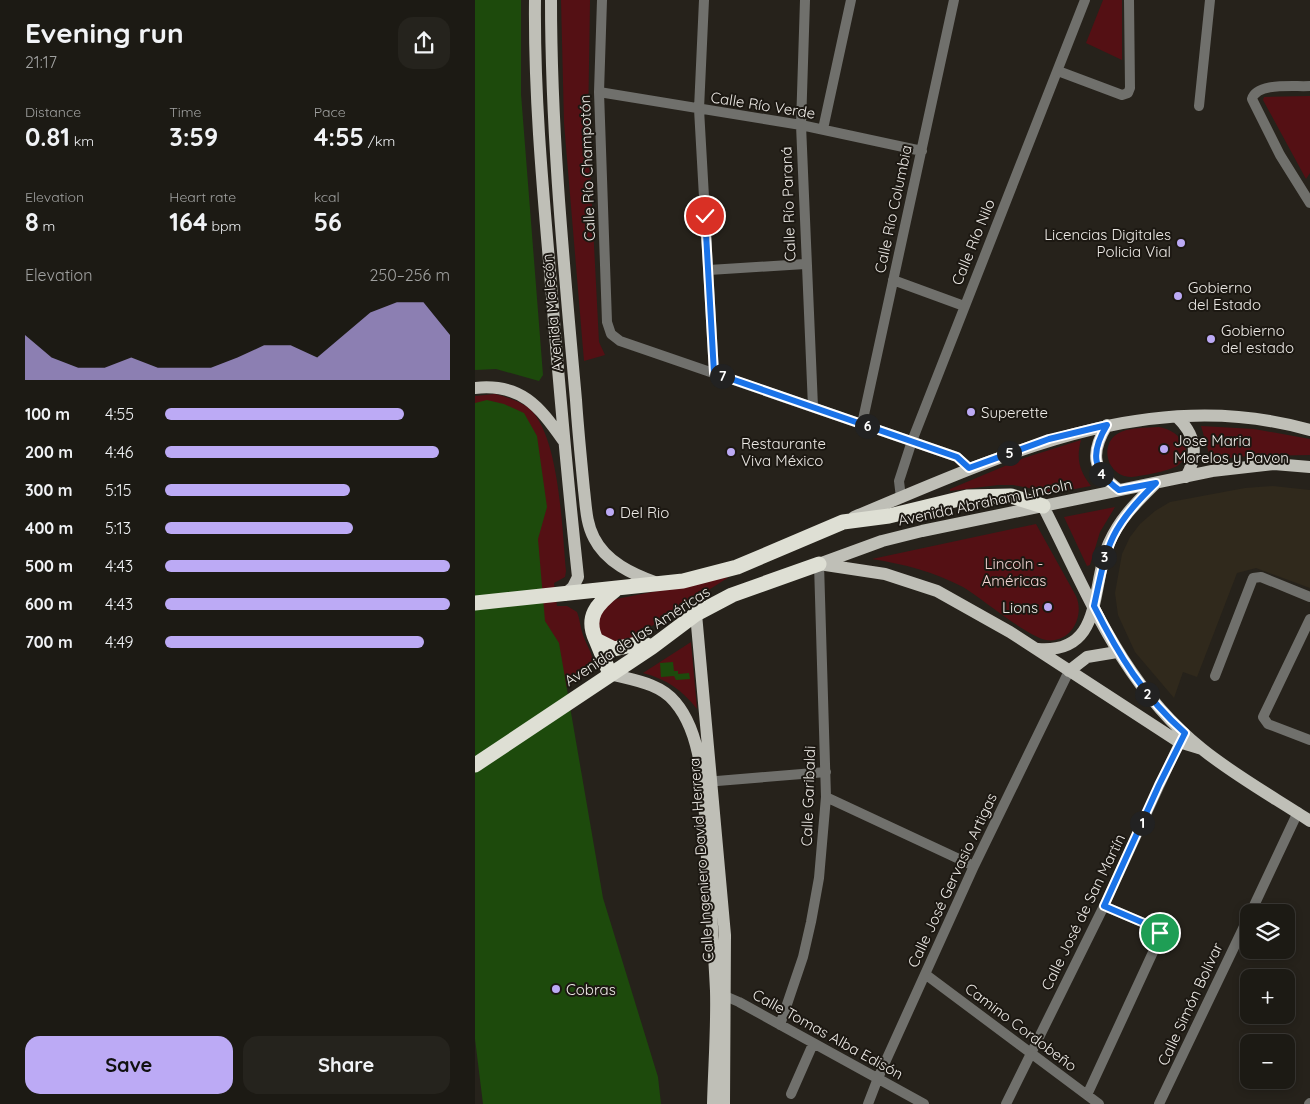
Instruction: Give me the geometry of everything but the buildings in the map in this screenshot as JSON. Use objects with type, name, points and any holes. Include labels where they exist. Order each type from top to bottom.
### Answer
[{"type":"highway","name":"Avenida de las Américas","points":[[475,603],[615,590],[691,580],[737,567],[843,522],[889,516],[978,496],[1011,496],[1043,506]]},
{"type":"highway","name":"Avenida de las Américas","points":[[475,765],[652,647],[696,614],[733,595],[819,564]]},
{"type":"highway","points":[[733,595],[737,582],[737,567]]},
{"type":"highway","points":[[610,674],[591,627],[594,610],[601,600],[615,590]]},
{"type":"highway","points":[[596,640],[614,649],[641,642],[652,647]]},
{"type":"main road","name":"Avenida Malecón","points":[[535,0],[536,99],[564,440],[578,577],[573,587],[561,595]]},
{"type":"main road","name":"Avenida Malecón","points":[[551,0],[552,106],[558,196],[581,460],[589,527],[603,551],[612,560],[640,577],[661,584]]},
{"type":"main road","points":[[475,388],[495,387],[525,396],[537,405],[564,440]]},
{"type":"main road","points":[[1177,416],[1187,426],[1193,438],[1195,452],[1193,465],[1186,477]]},
{"type":"main road","name":"Avenida Abraham Lincoln","points":[[843,522],[969,468],[1049,439],[1107,425],[1177,416],[1244,416],[1277,420],[1310,429]]},
{"type":"main road","points":[[1107,425],[1096,447],[1096,460],[1100,473],[1119,490]]},
{"type":"main road","name":"Avenida Abraham Lincoln","points":[[819,564],[882,541],[1119,490],[1238,467],[1274,464],[1310,467]]},
{"type":"main road","points":[[1035,649],[1054,650],[1073,644],[1085,630],[1094,606],[1103,559],[1117,527],[1129,510],[1156,483]]},
{"type":"main road","name":"Avenida de las Américas","points":[[1043,506],[1117,652],[1152,701],[1182,738]]},
{"type":"main road","name":"Avenida de las Américas","points":[[819,564],[885,574],[937,591],[972,609],[1069,671],[1202,750],[1310,820]]},
{"type":"main road","name":"Calle Ingeniero David Herrera","points":[[696,614],[721,994],[724,1104]]},
{"type":"main road","points":[[1069,671],[1087,657],[1117,652]]},
{"type":"main road","name":"Calle Ingeniero David Herrera","points":[[610,674],[641,682],[667,694],[675,701],[690,723],[704,751]]},
{"type":"main road","name":"Calle Ingeniero David Herrera","points":[[713,1104],[721,994]]},
{"type":"street","name":"Calle Río Champotón","points":[[602,0],[599,92],[607,322],[611,334],[620,341],[714,373]]},
{"type":"street","points":[[705,0],[699,110],[714,373],[957,457],[969,468]]},
{"type":"street","name":"Calle Río Paraná","points":[[805,0],[801,125],[805,264],[813,407]]},
{"type":"street","points":[[823,129],[851,0]]},
{"type":"street","name":"Calle Río Columbia","points":[[862,424],[954,0]]},
{"type":"street","name":"Calle Río Nilo","points":[[901,498],[899,481],[912,441],[1085,0]]},
{"type":"street","points":[[1057,70],[1122,95],[1128,93],[1130,88],[1129,0]]},
{"type":"street","points":[[1199,106],[1210,0]]},
{"type":"street","points":[[1309,197],[1253,105],[1254,94],[1261,88],[1310,86]]},
{"type":"street","name":"Calle Río Verde","points":[[599,92],[823,129],[922,151]]},
{"type":"street","points":[[709,270],[805,264]]},
{"type":"street","points":[[893,280],[964,306]]},
{"type":"street","name":"Calle Garibaldi","points":[[780,1025],[803,957],[811,922],[819,878],[826,797],[819,564]]},
{"type":"street","points":[[1215,676],[1247,587],[1253,578],[1261,577],[1310,597]]},
{"type":"street","points":[[1310,619],[1263,717],[1267,724],[1310,740]]},
{"type":"street","name":"Calle José Gervasio Artigas","points":[[868,1104],[974,866],[1069,671]]},
{"type":"street","name":"Calle José de San Martín","points":[[1007,1104],[1104,906],[1182,738]]},
{"type":"street","points":[[707,782],[826,772]]},
{"type":"street","points":[[826,797],[974,866]]},
{"type":"street","points":[[1255,904],[1298,812]]},
{"type":"street","points":[[1087,1095],[1159,942],[1158,929],[1104,906]]},
{"type":"street","name":"Calle Simón Bolívar","points":[[1159,1104],[1240,935]]},
{"type":"street","name":"Camino Cordobeño","points":[[925,974],[1099,1104]]},
{"type":"street","name":"Calle Tomas Alba Edisón","points":[[721,994],[924,1104]]},
{"type":"street","points":[[791,1094],[813,1044]]},
{"type":"shaded area","points":[[475,0],[521,0],[521,94],[543,375],[539,381],[496,369],[475,370]]},
{"type":"shaded area","points":[[487,400],[504,404],[524,413],[537,436],[547,507],[538,539],[545,621],[559,643],[603,898],[658,1077],[661,1104],[483,1104],[475,1039],[475,403]]},
{"type":"shaded area","points":[[1273,486],[1310,490],[1310,588],[1256,568],[1237,573],[1197,677],[1183,672],[1174,698],[1135,652],[1118,615],[1115,593],[1122,554],[1130,537],[1140,524],[1155,511],[1170,502],[1245,488]]},
{"type":"shaded area","points":[[673,662],[674,671],[678,671],[678,674],[689,673],[690,679],[676,680],[674,676],[661,677],[660,663]]},
{"type":"green space","points":[[561,0],[590,0],[588,129],[599,342],[605,355],[584,361],[564,123]]},
{"type":"green space","points":[[1103,0],[1122,0],[1122,60],[1086,43]]},
{"type":"green space","points":[[1310,96],[1310,173],[1306,179],[1263,100],[1264,97]]},
{"type":"green space","points":[[495,394],[509,398],[530,409],[540,423],[548,441],[558,486],[566,571],[565,577],[554,583],[557,606],[567,606],[577,612],[582,632],[591,652],[592,661],[582,677],[475,746],[475,396]]},
{"type":"green space","points":[[1201,426],[1254,429],[1310,439],[1310,455],[1248,456],[1211,460]]},
{"type":"green space","points":[[1159,427],[1173,432],[1183,442],[1186,454],[1183,460],[1173,468],[1148,474],[1132,477],[1117,473],[1112,467],[1107,454],[1111,440],[1117,434],[1132,429]]},
{"type":"green space","points":[[1081,440],[1079,459],[1081,470],[1091,486],[1053,493],[1013,485],[950,491],[950,489],[1024,458]]},
{"type":"green space","name":"Lincoln - Américas","points":[[1115,507],[1100,532],[1090,565],[1087,566],[1064,517]]},
{"type":"green space","name":"Lincoln - Américas","points":[[1036,524],[1076,596],[1078,604],[1079,612],[1074,627],[1063,638],[1055,640],[1037,637],[963,587],[941,577],[896,563],[872,559]]},
{"type":"green space","points":[[729,577],[625,643],[615,644],[600,635],[600,614],[605,607],[616,599]]},
{"type":"green space","points":[[691,642],[697,709],[674,686],[643,673]]},
{"type":"place","name":"Licencias Digitales Policia Vial","points":[[1181,243]]},
{"type":"place","name":"Gobierno del Estado","points":[[1178,296]]},
{"type":"place","name":"Gobierno del estado","points":[[1211,339]]},
{"type":"place","name":"Superette","points":[[971,412]]},
{"type":"place","name":"Jose Maria Morelos y Pavon","points":[[1164,449]]},
{"type":"place","name":"Restaurante Viva México","points":[[731,452]]},
{"type":"place","name":"Del Rio","points":[[610,512]]},
{"type":"place","name":"Lions","points":[[1048,607]]},
{"type":"place","name":"Cobras","points":[[556,989]]},
{"type":"route","points":[[705,216],[714,373],[957,457],[969,468],[1049,439],[1107,425],[1096,447],[1096,460],[1100,473],[1119,490],[1156,483],[1129,510],[1117,527],[1103,559],[1094,606],[1128,670],[1152,701],[1185,733],[1179,742],[1104,906],[1158,929],[1160,933]]}]
